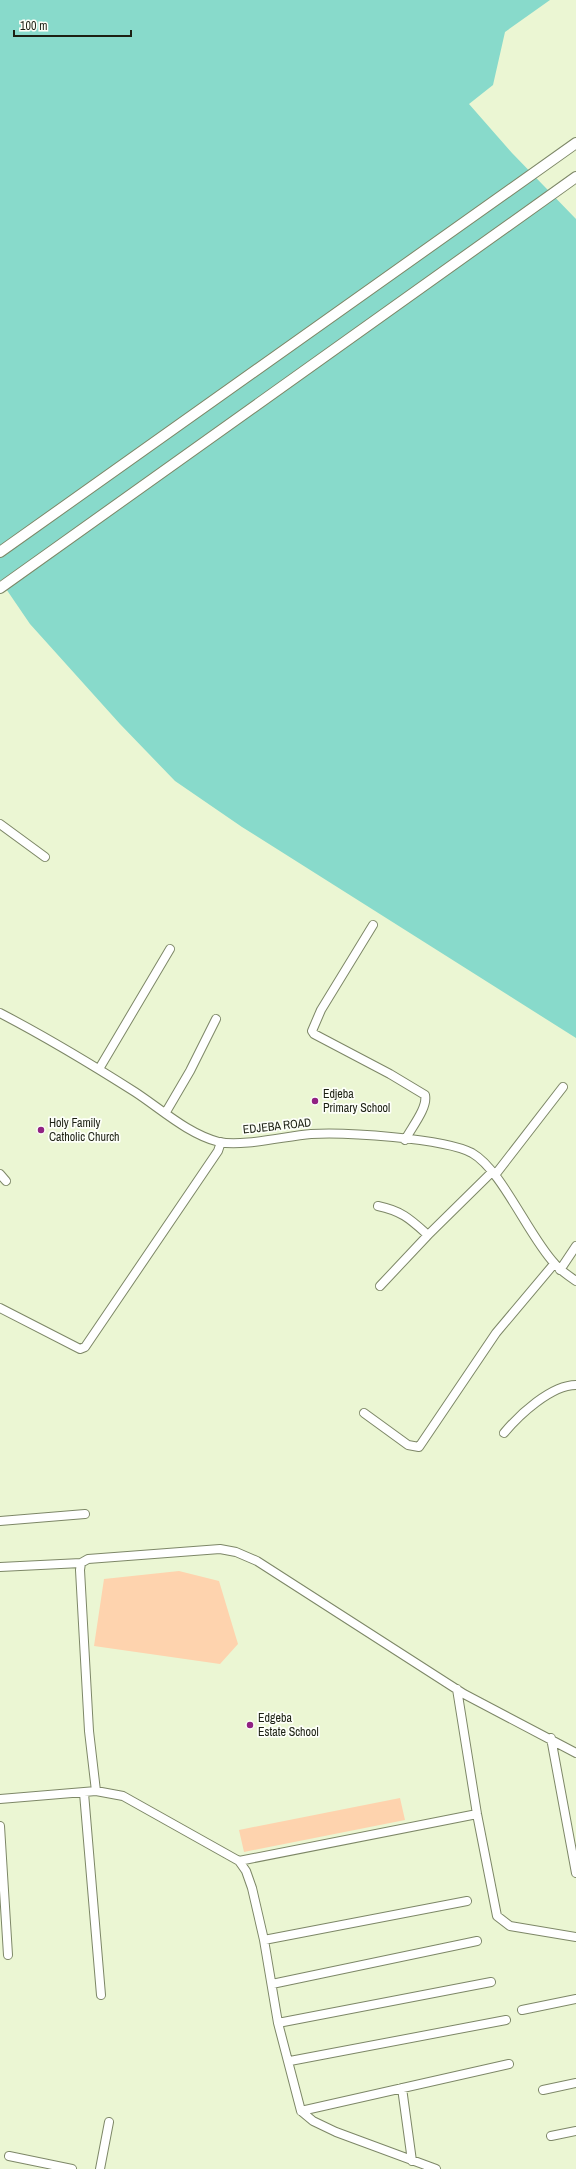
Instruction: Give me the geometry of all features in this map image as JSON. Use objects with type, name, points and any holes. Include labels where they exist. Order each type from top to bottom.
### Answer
[{"type":"main road","points":[[0,552],[576,143]]},
{"type":"main road","points":[[0,588],[576,177]]},
{"type":"street","points":[[0,824],[45,857]]},
{"type":"street","points":[[373,925],[322,1010],[312,1031],[314,1034],[390,1074],[425,1095],[426,1100],[423,1107],[405,1140]]},
{"type":"street","points":[[98,1069],[170,949]]},
{"type":"street","name":"EDJEBA ROAD","points":[[0,1013],[98,1069],[189,1128],[205,1137],[221,1142],[269,1140],[311,1134],[351,1135],[459,1147],[473,1154],[494,1174],[557,1267],[576,1281]]},
{"type":"street","points":[[166,1112],[190,1071],[216,1019]]},
{"type":"street","points":[[380,1286],[428,1235],[494,1174],[563,1087]]},
{"type":"street","points":[[0,1308],[80,1349],[85,1347],[166,1230],[218,1151],[221,1142]]},
{"type":"street","points":[[378,1206],[396,1210],[408,1216],[428,1235]]},
{"type":"street","points":[[364,1414],[408,1445],[419,1447],[496,1333],[576,1246]]},
{"type":"street","points":[[504,1433],[522,1412],[535,1402],[563,1388],[576,1385]]},
{"type":"street","points":[[0,1521],[85,1514]]},
{"type":"street","points":[[0,1567],[81,1563],[88,1559],[201,1550],[220,1549],[236,1552],[257,1561],[456,1689],[551,1738],[576,1753]]},
{"type":"street","points":[[81,1563],[88,1731],[96,1791]]},
{"type":"street","points":[[456,1689],[477,1814],[497,1916],[510,1926],[576,1937]]},
{"type":"street","points":[[551,1738],[576,1873]]},
{"type":"street","points":[[0,1799],[96,1791],[123,1796],[239,1861],[246,1871],[252,1888],[264,1940],[278,2023],[290,2062],[301,2111],[313,2121],[336,2132],[436,2169]]},
{"type":"street","points":[[84,1793],[101,1995]]},
{"type":"street","points":[[239,1861],[477,1814]]},
{"type":"street","points":[[0,1826],[8,1955]]},
{"type":"street","points":[[264,1940],[467,1901]]},
{"type":"street","points":[[272,1984],[477,1941]]},
{"type":"street","points":[[278,2023],[491,1982]]},
{"type":"street","points":[[522,2010],[576,1999]]},
{"type":"street","points":[[290,2062],[506,2020]]},
{"type":"street","points":[[301,2111],[510,2064]]},
{"type":"street","points":[[543,2090],[576,2083]]},
{"type":"street","points":[[402,2088],[412,2161]]},
{"type":"street","points":[[100,2169],[109,2122]]},
{"type":"street","points":[[551,2136],[576,2132]]},
{"type":"street","points":[[9,2156],[72,2169]]},
{"type":"shaded area","points":[[179,1571],[219,1581],[238,1644],[220,1664],[94,1646],[104,1579]]},
{"type":"shaded area","points":[[400,1798],[405,1820],[244,1852],[239,1830]]},
{"type":"water","points":[[0,0],[550,0],[505,32],[493,85],[469,104],[512,153],[576,219],[576,1038],[242,827],[175,781],[120,724],[30,624],[0,580]]},
{"type":"place","name":"Edjeba Primary School","points":[[315,1101]]},
{"type":"place","name":"Holy Family Catholic Church","points":[[41,1130]]},
{"type":"place","name":"Edgeba Estate School","points":[[250,1725]]}]
